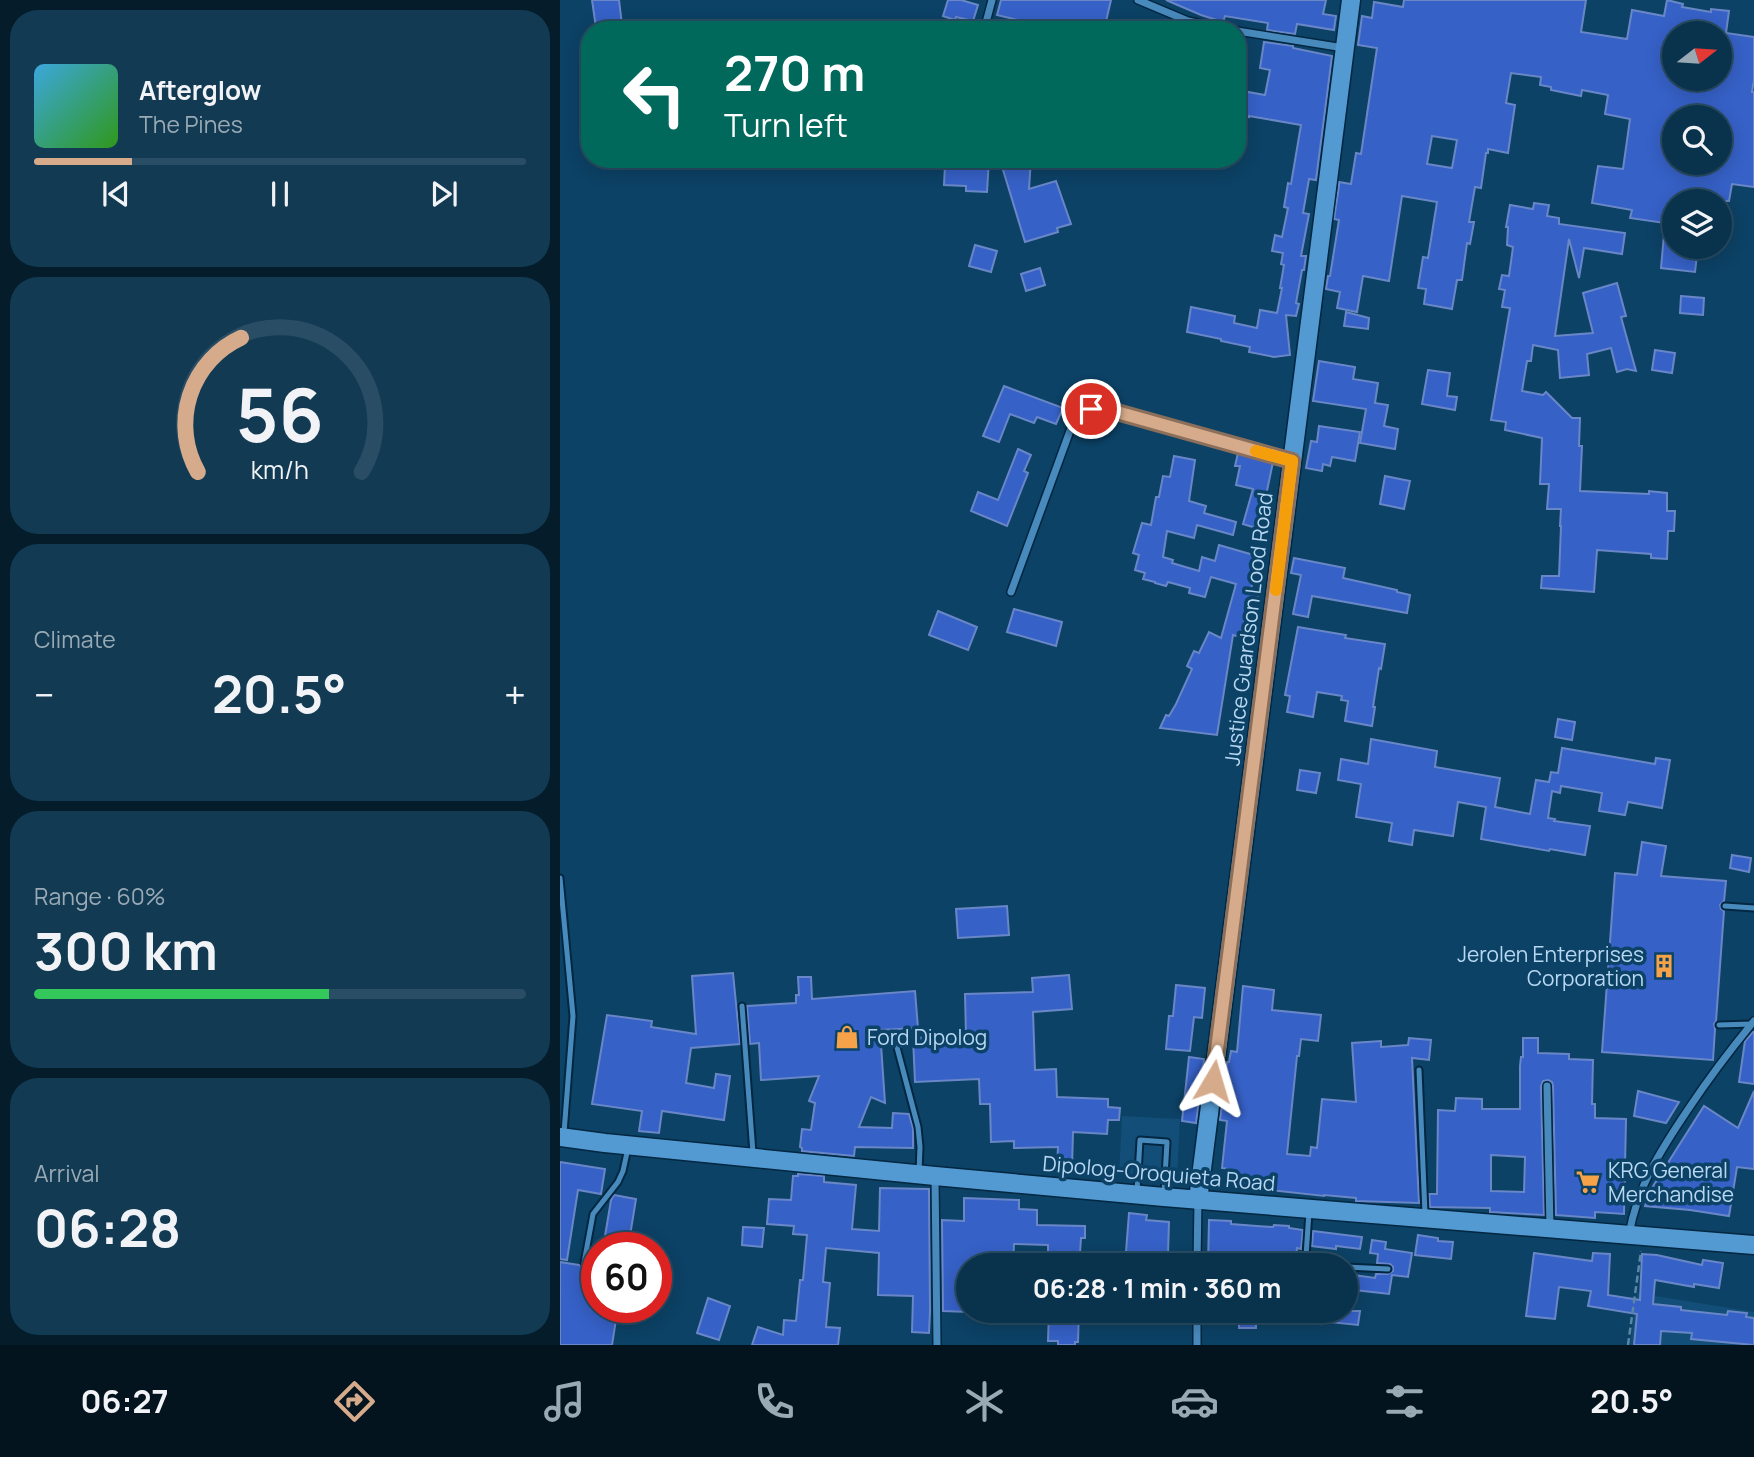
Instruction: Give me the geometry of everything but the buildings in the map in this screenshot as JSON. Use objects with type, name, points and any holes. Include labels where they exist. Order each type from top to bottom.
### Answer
[{"type":"main road","name":"Justice Guardson Lood Road","points":[[1198,1200],[1351,0]]},
{"type":"main road","name":"Dipolog-Oroquieta Road","points":[[562,1137],[927,1176],[1754,1245]]},
{"type":"street","points":[[986,21],[992,0]]},
{"type":"street","points":[[1138,0],[1188,21]]},
{"type":"street","points":[[1246,32],[1345,48]]},
{"type":"street","points":[[1011,592],[1071,428],[1075,420],[1091,409],[1106,409],[1292,461]]},
{"type":"street","points":[[1636,1235],[1632,1214],[1649,1171],[1728,1052],[1753,1022]]},
{"type":"street","points":[[1547,1086],[1550,1228]]},
{"type":"street","points":[[927,1176],[937,1345]]},
{"type":"street","name":"Justice Guardson Lood Road","points":[[1197,1253],[1198,1200]]},
{"type":"street","points":[[1197,1323],[1197,1345]]},
{"type":"lane","points":[[560,878],[573,1016],[562,1137]]},
{"type":"lane","points":[[1725,906],[1754,908]]},
{"type":"lane","points":[[742,1006],[754,1158]]},
{"type":"lane","points":[[1718,1024],[1753,1022]]},
{"type":"lane","points":[[894,1036],[918,1127],[927,1176]]},
{"type":"lane","points":[[1419,1070],[1425,1218]]},
{"type":"lane","points":[[1137,1194],[1140,1140],[1167,1142],[1164,1197]]},
{"type":"lane","points":[[589,1232],[598,1207],[618,1182],[623,1171],[628,1145]]},
{"type":"lane","points":[[1306,1253],[1309,1209]]},
{"type":"lane","points":[[1358,1268],[1388,1269]]},
{"type":"path","points":[[1628,1345],[1636,1235]]},
{"type":"shaded area","points":[[1122,1116],[1180,1119],[1177,1178],[1119,1175]]},
{"type":"shaded area","points":[[1637,1293],[1754,1312],[1754,1345],[1630,1345]]},
{"type":"slow traffic","points":[[1256,451],[1292,461],[1276,590]]},
{"type":"place","name":"Jerolen Enterprises Corporation","points":[[1664,966]]},
{"type":"place","name":"Ford Dipolog","points":[[847,1037]]},
{"type":"place","name":"KRG General Merchandise","points":[[1588,1182]]},
{"type":"route","points":[[1091,409],[1106,409],[1292,461],[1213,1081]]}]
